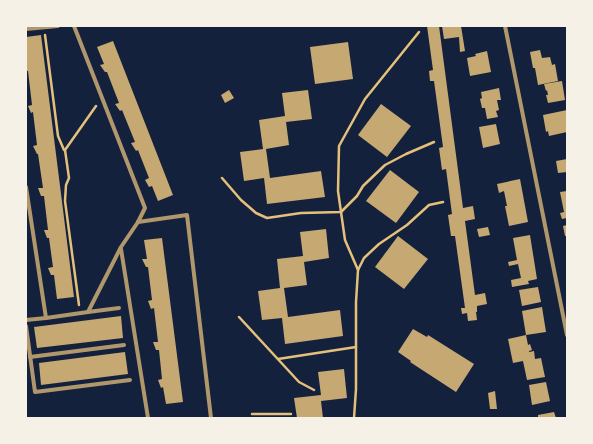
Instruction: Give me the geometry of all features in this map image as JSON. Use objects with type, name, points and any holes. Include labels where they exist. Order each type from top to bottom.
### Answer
[{"type":"street","points":[[26,29],[58,26]]},
{"type":"street","points":[[74,26],[145,208],[138,222],[121,247],[88,312]]},
{"type":"street","points":[[505,26],[567,335]]},
{"type":"street","points":[[26,187],[46,318]]},
{"type":"street","points":[[138,222],[186,215],[211,418]]},
{"type":"street","points":[[121,247],[148,418]]},
{"type":"street","points":[[26,320],[119,308]]},
{"type":"street","points":[[26,326],[35,392],[130,380]]},
{"type":"street","points":[[30,357],[124,345]]},
{"type":"path","points":[[44,27],[58,136],[65,150],[69,178],[66,185],[65,201],[80,313]]},
{"type":"path","points":[[358,270],[346,240],[341,212],[338,191],[339,146],[365,99],[419,32]]},
{"type":"path","points":[[65,150],[102,98]]},
{"type":"path","points":[[222,178],[241,200],[256,213],[267,218],[301,213],[341,212],[357,196],[363,186],[386,165],[406,154],[434,142]]},
{"type":"path","points":[[354,418],[356,389],[356,302],[358,270],[364,258],[379,244],[407,225],[429,205],[443,202]]},
{"type":"path","points":[[239,317],[299,382],[314,390]]},
{"type":"path","points":[[277,359],[356,347]]},
{"type":"path","points":[[252,414],[291,414]]},
{"type":"building","points":[[427,26],[439,26],[463,208],[473,206],[475,219],[465,221],[475,295],[485,293],[487,304],[477,306],[477,320],[468,321],[467,313],[462,314],[461,308],[465,308],[455,236],[451,236],[448,215],[452,214],[446,169],[442,170],[439,148],[443,147],[434,81],[430,81],[429,71],[433,70]]},
{"type":"building","points":[[442,26],[461,26],[465,51],[460,52],[459,37],[444,39]]},
{"type":"building","points":[[41,35],[74,297],[57,299],[54,275],[51,275],[48,268],[53,267],[49,238],[47,238],[44,230],[48,230],[44,196],[41,196],[38,188],[43,188],[38,154],[33,146],[37,145],[33,112],[31,113],[28,106],[32,105],[28,71],[26,71],[26,37]]},
{"type":"building","points":[[113,41],[173,195],[158,201],[152,186],[149,187],[145,180],[149,178],[138,150],[136,151],[131,143],[135,142],[122,110],[120,111],[115,104],[119,103],[107,72],[105,72],[100,65],[104,64],[97,47]]},
{"type":"building","points":[[348,42],[353,79],[315,84],[310,47]]},
{"type":"building","points":[[540,50],[542,58],[550,57],[552,65],[555,64],[558,81],[538,85],[530,52]]},
{"type":"building","points":[[487,51],[491,72],[470,76],[467,58]]},
{"type":"building","points":[[562,81],[565,100],[548,103],[546,95],[548,95],[547,90],[546,91],[544,84]]},
{"type":"building","points":[[499,88],[501,100],[497,100],[499,110],[496,111],[498,117],[487,119],[485,108],[482,108],[480,99],[482,98],[481,92]]},
{"type":"building","points":[[229,90],[234,98],[225,103],[221,95]]},
{"type":"building","points":[[308,90],[312,119],[286,122],[289,145],[266,149],[270,178],[321,171],[325,197],[267,204],[264,178],[244,181],[240,152],[263,149],[259,120],[285,116],[282,93]]},
{"type":"building","points":[[381,104],[411,126],[387,157],[358,135]]},
{"type":"building","points":[[567,110],[567,132],[549,136],[548,131],[546,132],[543,115]]},
{"type":"building","points":[[496,124],[500,144],[483,148],[479,127]]},
{"type":"building","points":[[567,159],[567,172],[558,173],[556,161]]},
{"type":"building","points":[[390,170],[419,192],[396,223],[366,201]]},
{"type":"building","points":[[520,179],[528,222],[509,226],[504,191],[499,193],[497,184]]},
{"type":"building","points":[[567,191],[567,218],[562,219],[560,213],[564,212],[560,192]]},
{"type":"building","points":[[567,225],[567,236],[565,236],[563,226]]},
{"type":"building","points":[[488,227],[490,235],[479,237],[477,229]]},
{"type":"building","points":[[326,229],[329,258],[304,262],[307,285],[284,288],[288,317],[340,310],[343,336],[285,344],[282,318],[262,320],[258,291],[280,288],[277,259],[303,256],[300,232]]},
{"type":"building","points":[[530,235],[537,279],[528,281],[529,284],[512,287],[511,280],[521,278],[518,264],[509,266],[508,262],[517,260],[513,238]]},
{"type":"building","points":[[398,236],[428,259],[404,289],[375,267]]},
{"type":"building","points":[[162,238],[183,402],[166,404],[163,387],[161,388],[158,380],[162,379],[159,350],[156,350],[153,342],[158,342],[154,308],[151,309],[148,301],[152,300],[148,267],[146,267],[142,259],[147,259],[144,240]]},
{"type":"building","points":[[538,287],[541,302],[522,306],[519,290]]},
{"type":"building","points":[[542,307],[546,332],[526,335],[522,311]]},
{"type":"building","points":[[121,316],[123,338],[37,348],[34,327]]},
{"type":"building","points":[[413,329],[427,337],[428,335],[474,364],[456,392],[410,362],[411,361],[398,352]]},
{"type":"building","points":[[526,335],[528,345],[530,344],[532,350],[529,352],[534,351],[535,359],[541,358],[545,377],[527,380],[523,361],[513,363],[508,339]]},
{"type":"building","points":[[125,352],[128,374],[41,385],[39,363]]},
{"type":"building","points":[[344,369],[347,398],[321,401],[323,418],[297,418],[294,398],[321,395],[318,372]]},
{"type":"building","points":[[546,382],[550,401],[532,405],[529,385]]},
{"type":"building","points":[[495,391],[497,409],[490,409],[488,393]]},
{"type":"building","points":[[554,412],[556,418],[538,418],[538,415]]}]
